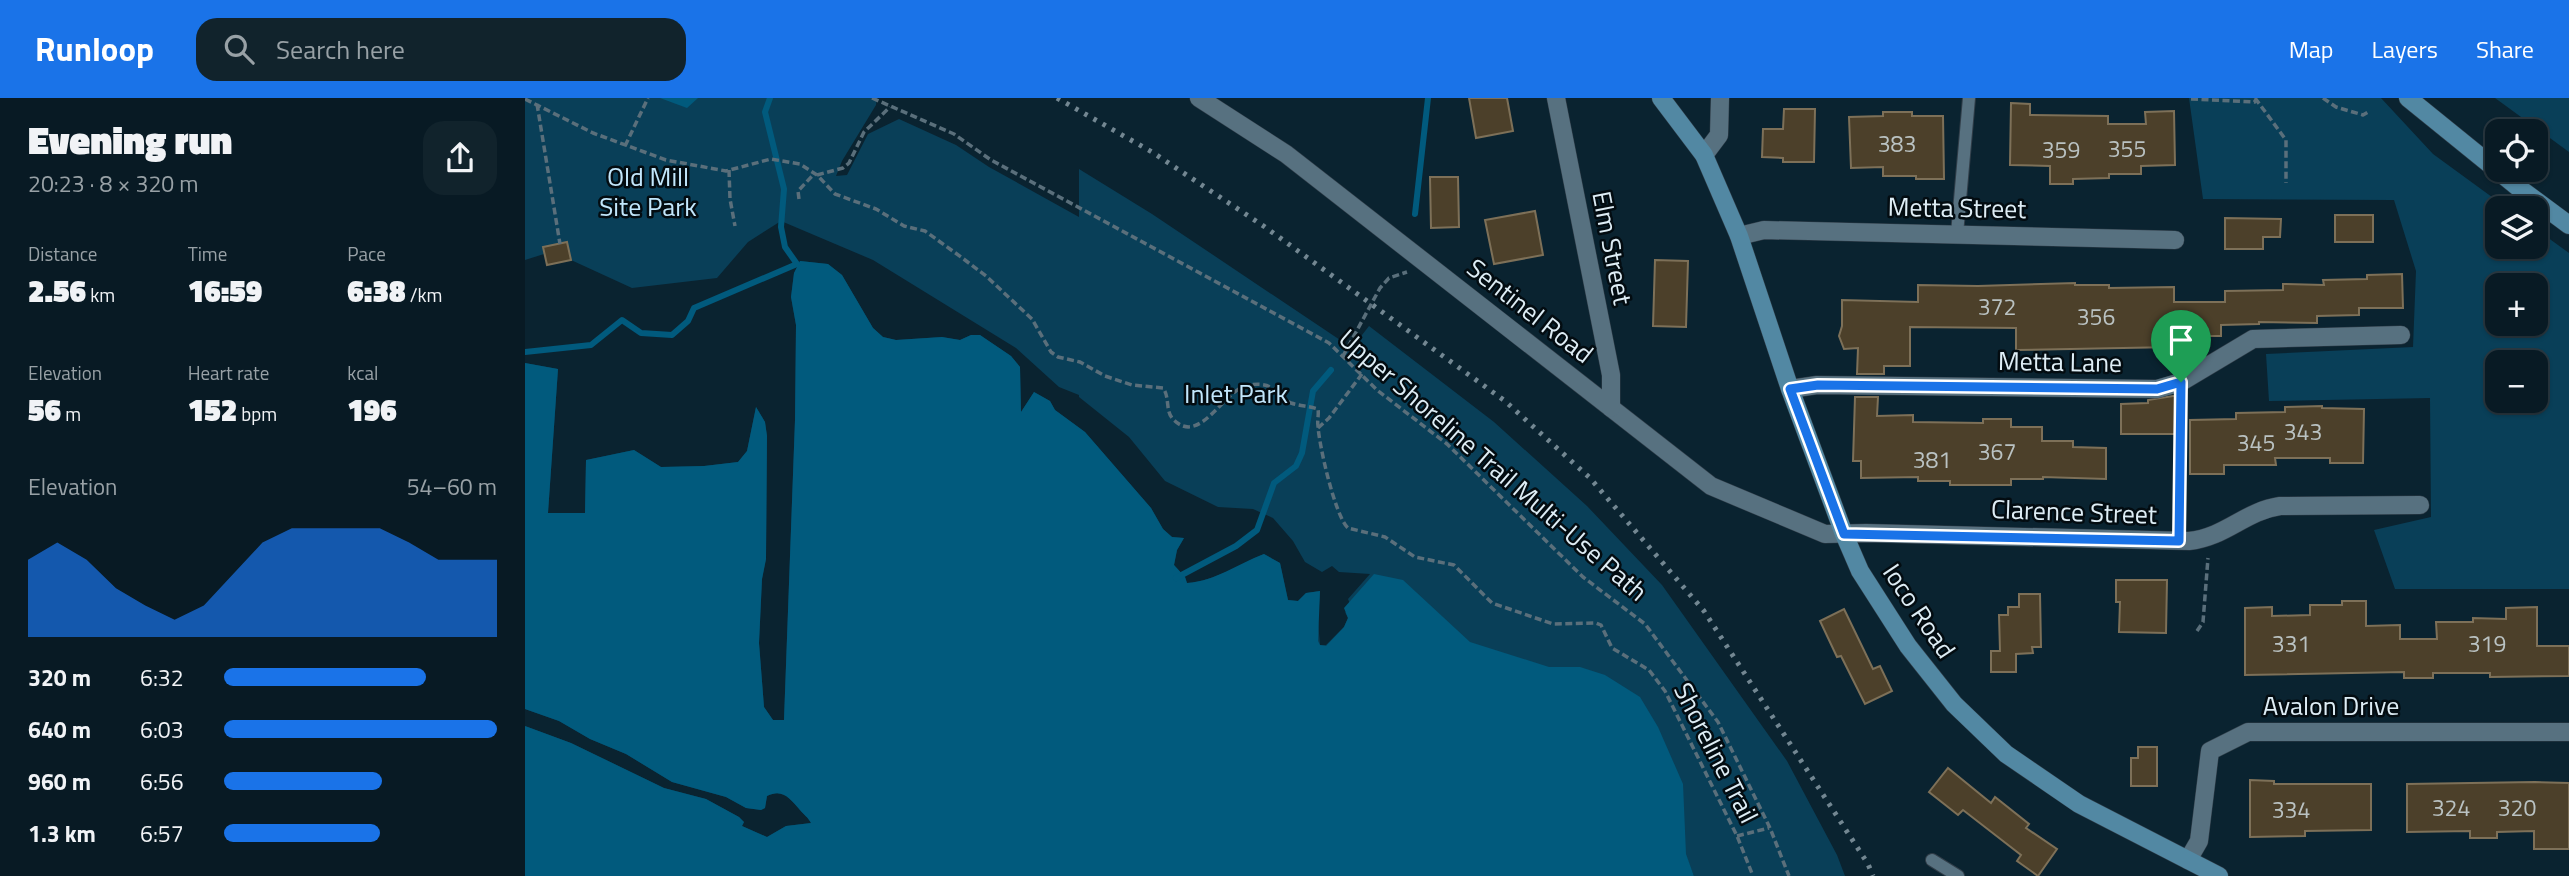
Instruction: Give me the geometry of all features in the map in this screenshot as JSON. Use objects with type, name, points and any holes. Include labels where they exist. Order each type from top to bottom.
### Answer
[{"type":"main road","name":"Ioco Road","points":[[1661,98],[1704,155],[1739,236],[1790,389],[1844,534],[1860,571],[1908,646],[1954,704],[2006,754],[2079,804],[2213,875]]},
{"type":"main road","points":[[2408,98],[2569,225]]},
{"type":"street","name":"Sentinel Road","points":[[1199,98],[1286,154],[1711,486],[1825,534],[1844,534]]},
{"type":"street","name":"Elm Street","points":[[1556,98],[1611,375],[1611,408]]},
{"type":"street","points":[[1704,155],[1719,135],[1720,98]]},
{"type":"street","name":"Metta Street","points":[[1739,236],[1764,230],[2175,240]]},
{"type":"street","name":"Metta Lane","points":[[1790,389],[1818,385],[2157,389],[2181,382],[2253,339],[2401,335]]},
{"type":"street","name":"Clarence Street","points":[[1844,534],[2206,540],[2260,509],[2280,506],[2420,505]]},
{"type":"street","name":"Avalon Drive","points":[[2188,860],[2199,841],[2210,751],[2248,732],[2569,732]]},
{"type":"lane","points":[[1957,234],[1969,98]]},
{"type":"lane","points":[[1932,860],[1958,876]]},
{"type":"path","points":[[625,146],[648,98]]},
{"type":"path","name":"Upper Shoreline Trail Multi-Use Path","points":[[872,98],[954,134],[991,160],[1328,343],[1363,373],[1377,390],[1447,444],[1583,577],[1645,624],[1718,722],[1770,828],[1789,876]]},
{"type":"path","points":[[2191,99],[2255,102],[2255,98],[2286,140],[2286,183]]},
{"type":"path","points":[[2323,98],[2336,107],[2363,115],[2368,112]]},
{"type":"path","name":"Shoreline Trail","points":[[525,99],[625,146],[666,160],[729,170],[771,159],[800,164],[815,174],[835,194],[876,209],[904,226],[925,231],[961,257],[986,276],[1032,319],[1051,352],[1058,357],[1080,362],[1105,376],[1125,383],[1163,388],[1167,392],[1170,414],[1180,423],[1198,425],[1206,421],[1237,388],[1248,385],[1271,387],[1295,404],[1318,409],[1318,428],[1332,494],[1344,524],[1354,530],[1385,537],[1415,557],[1454,565],[1492,603],[1553,624],[1601,625],[1612,648],[1649,670],[1665,691],[1737,836],[1753,876]]},
{"type":"path","points":[[537,104],[560,244]]},
{"type":"path","points":[[799,199],[798,191],[815,174],[843,168],[849,163],[864,132],[891,106]]},
{"type":"path","points":[[729,170],[734,226]]},
{"type":"path","points":[[1343,356],[1380,288],[1389,278],[1428,265]]},
{"type":"path","points":[[1318,428],[1329,418],[1363,373]]},
{"type":"path","points":[[2179,541],[2181,382]]},
{"type":"path","points":[[2197,631],[2203,622],[2209,566],[2206,540]]},
{"type":"path","points":[[1737,836],[1770,828]]},
{"type":"green space","points":[[525,98],[877,98],[876,105],[842,161],[836,176],[847,175],[868,134],[899,119],[956,145],[989,167],[1079,217],[1079,169],[1152,214],[1352,348],[1369,326],[1494,422],[1587,506],[1662,585],[1787,761],[1837,855],[1845,876],[1694,876],[1686,856],[827,823],[830,876],[727,876],[525,726],[571,743],[664,788],[706,799],[739,817],[744,822],[742,826],[767,837],[786,826],[811,823],[793,802],[782,794],[767,796],[765,808],[761,810],[746,808],[726,797],[672,782],[626,754],[590,739],[559,721],[525,709],[525,363],[558,369],[548,513],[585,513],[586,460],[634,450],[661,467],[738,462],[747,451],[756,407],[765,422],[767,436],[766,559],[762,579],[759,643],[764,707],[773,720],[784,720],[795,420],[796,325],[791,297],[794,273],[800,261],[828,264],[842,275],[873,328],[883,337],[896,340],[942,337],[960,340],[971,335],[980,335],[1011,356],[1020,367],[1021,412],[1034,392],[1050,401],[1055,410],[1085,432],[1151,508],[1163,529],[1172,537],[1184,538],[1177,550],[1174,565],[1187,583],[1217,576],[1264,554],[1280,563],[1288,600],[1298,601],[1306,593],[1320,591],[1320,645],[1326,645],[1344,627],[1348,618],[1345,612],[1626,749],[1350,604],[1348,599],[1370,574],[1339,572],[1332,566],[1322,572],[1305,562],[1293,541],[1273,518],[1253,509],[1218,507],[1165,481],[1129,437],[1079,395],[1059,387],[1016,348],[873,260],[781,221],[748,242],[717,278],[632,288],[571,260],[567,242],[543,247],[544,254],[525,260]]},
{"type":"green space","points":[[2189,98],[2381,98],[2433,154],[2491,196],[2485,196],[2485,259],[2548,259],[2548,238],[2569,253],[2569,589],[2395,589],[2374,530],[2431,517],[2430,398],[2269,401],[2266,354],[2413,347],[2416,271],[2394,200],[2203,199]]},
{"type":"green space","points":[[2495,98],[2569,98],[2569,152],[2548,137],[2548,119],[2524,119]]},
{"type":"shaded area","points":[[660,98],[698,98],[687,108]]},
{"type":"shaded area","points":[[800,261],[828,264],[842,275],[873,328],[883,337],[896,340],[942,337],[960,340],[971,335],[980,335],[1011,356],[1020,367],[1021,412],[1034,392],[1050,401],[1055,410],[1085,432],[1151,508],[1163,529],[1172,537],[1184,538],[1177,550],[1174,565],[1187,583],[1217,576],[1264,554],[1280,563],[1288,600],[1298,601],[1306,593],[1320,591],[1318,641],[1320,645],[1326,646],[1344,627],[1348,618],[1344,608],[1374,574],[1403,580],[1470,642],[1549,667],[1580,667],[1605,675],[1640,697],[1658,727],[1683,784],[1686,854],[1694,876],[525,876],[525,726],[571,743],[664,788],[706,799],[739,817],[744,822],[742,826],[767,837],[786,826],[811,823],[793,802],[782,794],[767,796],[765,808],[761,810],[746,808],[726,797],[672,782],[626,754],[590,739],[559,721],[525,709],[525,363],[558,369],[548,513],[585,513],[586,460],[634,450],[661,467],[738,462],[747,451],[756,407],[765,422],[767,436],[766,559],[762,579],[759,643],[764,707],[773,720],[784,720],[795,420],[796,325],[791,297],[794,273]]},
{"type":"building","points":[[1469,98],[1507,98],[1513,131],[1476,138]]},
{"type":"building","points":[[2011,103],[2030,104],[2030,115],[2108,116],[2108,124],[2146,124],[2145,112],[2174,111],[2175,165],[2141,166],[2141,174],[2109,174],[2109,178],[2073,179],[2073,184],[2050,184],[2050,166],[2010,165]]},
{"type":"building","points":[[1784,109],[1815,109],[1814,162],[1783,162],[1783,158],[1762,157],[1763,129],[1783,129]]},
{"type":"building","points":[[1883,112],[1943,116],[1944,179],[1883,176],[1883,167],[1851,168],[1849,117],[1883,116]]},
{"type":"building","points":[[1430,177],[1458,177],[1459,227],[1431,228]]},
{"type":"building","points":[[1535,211],[1543,255],[1494,264],[1485,220]]},
{"type":"building","points":[[2335,215],[2373,215],[2373,242],[2335,242]]},
{"type":"building","points":[[2225,218],[2281,219],[2280,237],[2263,237],[2263,249],[2225,249]]},
{"type":"building","points":[[567,242],[571,260],[547,265],[543,247]]},
{"type":"building","points":[[1655,260],[1688,261],[1686,327],[1653,326]]},
{"type":"building","points":[[2402,274],[2403,308],[2359,308],[2359,315],[2317,316],[2317,323],[2259,322],[2221,325],[2221,336],[2174,336],[2174,347],[2016,350],[2016,328],[1910,327],[1910,366],[1884,366],[1884,374],[1857,374],[1858,348],[1844,349],[1839,336],[1842,326],[1842,300],[1918,302],[1918,285],[2075,283],[2109,285],[2109,288],[2174,287],[2174,302],[2225,302],[2225,291],[2283,290],[2283,284],[2324,285],[2323,280],[2367,279],[2367,275]]},
{"type":"building","points":[[2178,396],[2179,434],[2121,434],[2121,404],[2148,403],[2148,400]]},
{"type":"building","points":[[1855,397],[1878,397],[1877,416],[1913,415],[1913,422],[1983,423],[1983,419],[2011,419],[2011,427],[2042,427],[2042,441],[2073,441],[2073,447],[2106,448],[2106,479],[2043,477],[2011,479],[2011,485],[1950,485],[1950,481],[1918,481],[1918,477],[1861,478],[1861,461],[1853,461]]},
{"type":"building","points":[[2285,407],[2364,409],[2363,463],[2330,463],[2330,458],[2275,458],[2276,465],[2224,465],[2224,474],[2190,474],[2190,420],[2236,419],[2236,413],[2285,412]]},
{"type":"building","points":[[2116,580],[2167,580],[2166,633],[2119,632],[2120,602],[2116,602]]},
{"type":"building","points":[[2019,594],[2040,594],[2041,647],[2032,647],[2033,653],[2016,654],[2016,672],[1991,672],[1991,651],[2000,651],[1999,615],[2008,615],[2008,607],[2019,607]]},
{"type":"building","points":[[2342,601],[2366,601],[2366,626],[2400,625],[2400,639],[2437,639],[2436,622],[2473,622],[2473,618],[2506,619],[2506,608],[2537,607],[2537,646],[2569,646],[2569,676],[2490,677],[2490,673],[2433,673],[2433,678],[2404,678],[2404,672],[2245,675],[2245,608],[2272,607],[2272,616],[2310,615],[2310,605],[2342,605]]},
{"type":"building","points":[[1844,609],[1873,669],[1880,666],[1892,691],[1865,704],[1841,656],[1837,657],[1820,621]]},
{"type":"building","points":[[2138,747],[2157,747],[2157,786],[2131,786],[2131,758],[2138,758]]},
{"type":"building","points":[[1948,768],[1991,803],[1995,797],[2029,824],[2026,828],[2057,849],[2038,876],[2017,861],[2021,855],[1963,810],[1958,815],[1929,792]]},
{"type":"building","points":[[2250,780],[2274,781],[2274,784],[2371,784],[2371,830],[2305,831],[2305,836],[2250,837]]},
{"type":"building","points":[[2569,783],[2569,849],[2534,849],[2534,831],[2497,832],[2497,838],[2470,838],[2470,831],[2407,832],[2407,784]]},
{"type":"waterway","points":[[525,352],[591,345],[622,320],[641,333],[672,335],[688,321],[694,308],[797,264],[785,247],[781,227],[784,189],[765,112],[770,98]]},
{"type":"waterway","points":[[1415,214],[1428,98]]},
{"type":"waterway","points":[[1176,578],[1236,546],[1257,530],[1274,483],[1296,466],[1302,453],[1313,391],[1331,370]]},
{"type":"railway","points":[[1057,98],[1152,152],[1265,227],[1505,401],[1590,478],[1704,611],[1868,864],[1873,876]]},
{"type":"route","points":[[2181,382],[2179,541],[1844,534],[1790,389],[1818,385],[2157,389],[2181,382]]},
{"type":"park label","name":"Old Mill Site Park","points":[[648,192]]},
{"type":"park label","name":"Inlet Park","points":[[1236,394]]}]
